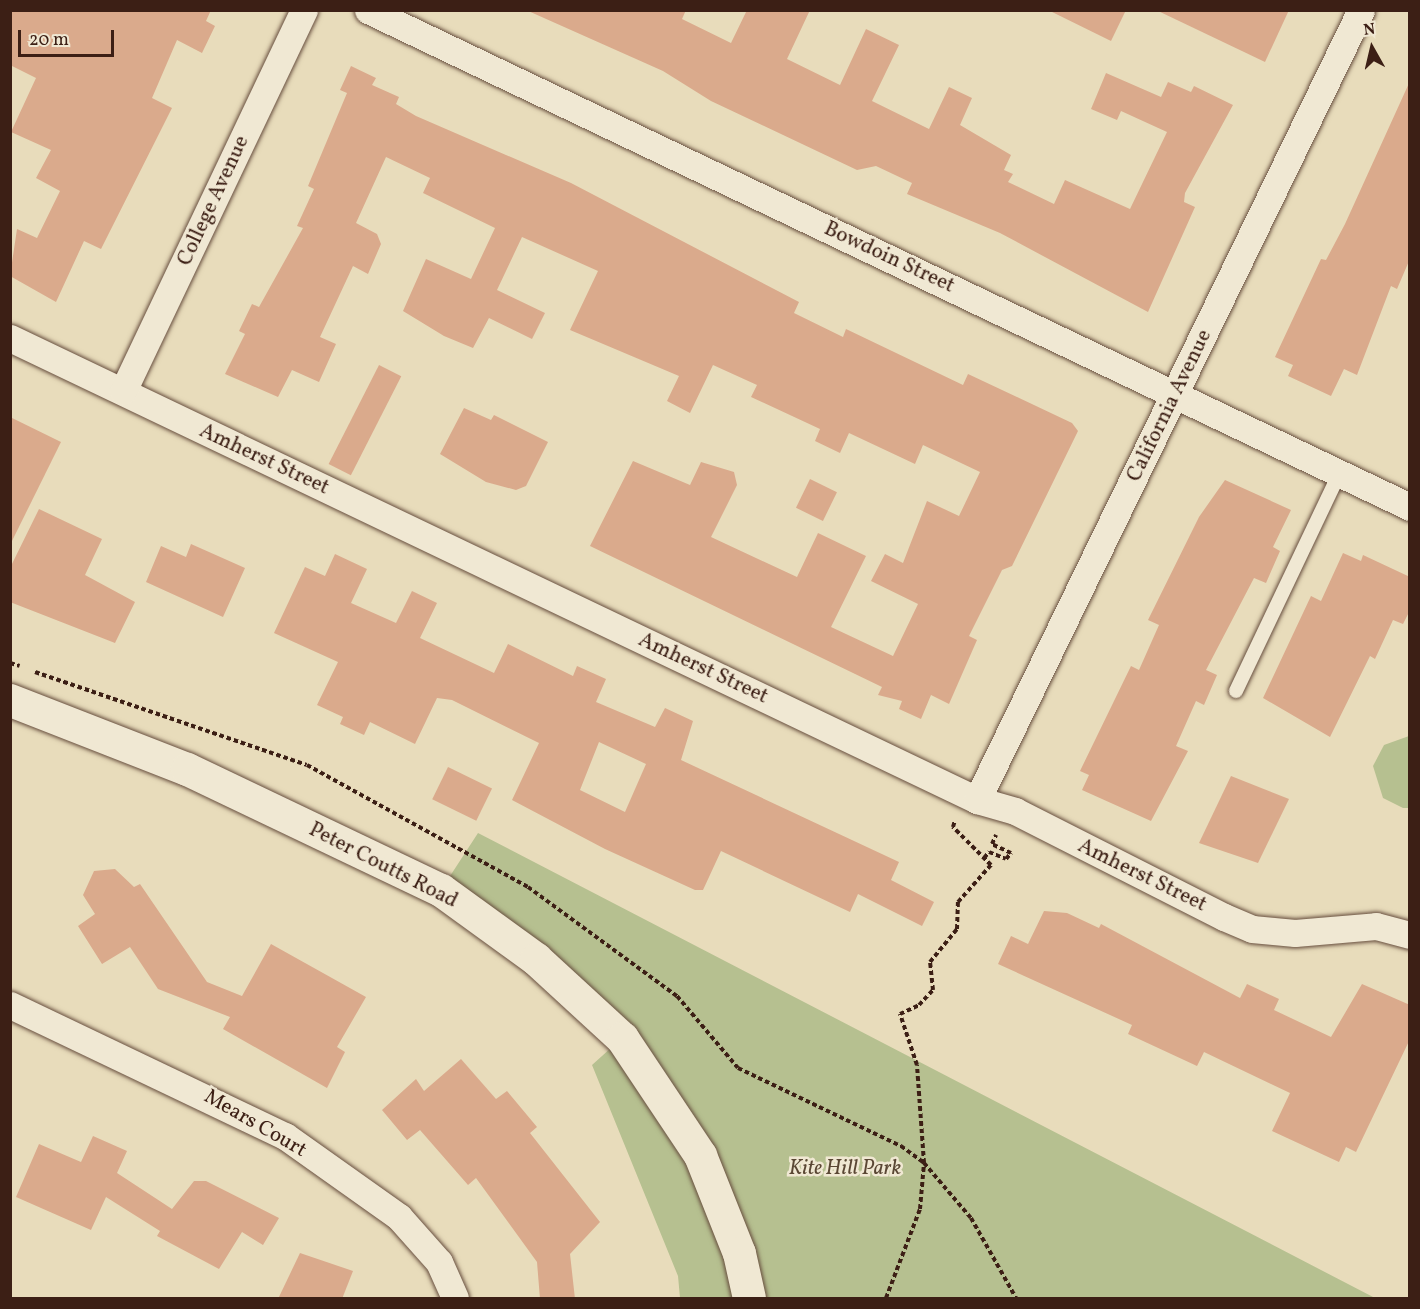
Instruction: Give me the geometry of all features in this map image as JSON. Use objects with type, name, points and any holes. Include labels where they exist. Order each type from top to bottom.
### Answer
[{"type":"street","name":"College Avenue","points":[[123,391],[304,10]]},
{"type":"street","name":"Bowdoin Street","points":[[368,10],[1176,395],[1338,476],[1410,507]]},
{"type":"street","name":"California Avenue","points":[[971,797],[1176,395],[1361,10]]},
{"type":"street","name":"Amherst Street","points":[[10,338],[971,797],[1015,811],[1252,929],[1295,933],[1376,926],[1410,935]]},
{"type":"street","name":"Peter Coutts Road","points":[[10,700],[187,769],[441,890],[536,960],[622,1038],[700,1155],[739,1253],[749,1299]]},
{"type":"street","name":"Mears Court","points":[[10,1005],[285,1136],[399,1217],[439,1262],[455,1299]]},
{"type":"lane","points":[[1236,691],[1338,476]]},
{"type":"path","points":[[886,1299],[920,1209],[924,1163],[920,1085],[900,1014],[919,1005],[933,990],[930,962],[957,929],[958,902],[988,873],[991,864],[953,827],[971,797]]},
{"type":"path","points":[[984,858],[989,852],[1006,859],[1011,853],[992,844],[996,835]]},
{"type":"path","points":[[924,1163],[971,1218],[1016,1299]]},
{"type":"green space","points":[[1409,736],[1409,808],[1403,808],[1383,798],[1373,766],[1384,745]]},
{"type":"green space","name":"Kite Hill Park","points":[[478,833],[1375,1298],[680,1298],[678,1276],[592,1065],[622,1038],[441,890]]},
{"type":"building","points":[[10,10],[211,10],[206,21],[215,26],[202,53],[177,40],[152,98],[172,108],[101,249],[84,241],[56,302],[10,276],[17,229],[37,238],[60,191],[36,178],[51,150],[11,132],[36,78],[10,65]]},
{"type":"building","points":[[526,10],[686,10],[682,19],[731,43],[747,10],[810,10],[787,59],[840,85],[866,29],[899,45],[872,101],[929,129],[949,87],[972,98],[960,125],[1011,155],[1004,170],[1013,174],[1008,182],[1054,204],[1065,180],[1130,209],[1167,132],[1121,111],[1117,120],[1091,109],[1106,73],[1161,97],[1168,82],[1191,92],[1194,86],[1233,105],[1185,193],[1184,202],[1195,207],[1148,312],[1000,233],[907,194],[912,183],[876,166],[857,170],[711,101],[663,71]]},
{"type":"building","points":[[1048,10],[1126,10],[1111,41]]},
{"type":"building","points":[[1156,10],[1289,10],[1265,62]]},
{"type":"building","points":[[351,66],[376,78],[372,85],[399,97],[396,104],[416,116],[571,183],[799,302],[794,313],[843,337],[846,329],[963,385],[968,374],[1072,423],[1078,431],[1012,566],[1002,570],[969,636],[977,640],[949,704],[931,695],[921,719],[899,709],[902,701],[878,695],[882,687],[590,546],[633,461],[690,485],[701,462],[734,472],[737,485],[711,537],[797,577],[818,533],[866,556],[831,627],[893,656],[918,604],[871,581],[885,554],[903,563],[927,501],[959,516],[980,472],[923,445],[915,464],[849,433],[840,453],[815,441],[820,429],[751,397],[757,385],[713,365],[690,413],[667,401],[679,376],[570,330],[598,271],[522,237],[497,290],[545,313],[532,339],[489,318],[473,348],[444,336],[403,311],[426,259],[471,279],[495,228],[423,193],[430,178],[386,157],[356,223],[377,234],[381,244],[368,274],[353,266],[320,337],[336,344],[319,382],[292,370],[278,397],[225,374],[245,334],[239,331],[252,304],[259,307],[303,228],[297,226],[314,189],[308,186],[347,93],[340,90]]},
{"type":"building","points":[[1410,81],[1409,261],[1397,289],[1391,286],[1357,375],[1344,369],[1331,396],[1288,376],[1293,365],[1275,357],[1321,259],[1326,260],[1345,224]]},
{"type":"building","points":[[379,365],[401,376],[351,475],[329,464]]},
{"type":"building","points":[[464,408],[491,420],[494,415],[548,442],[526,486],[516,490],[486,482],[440,454]]},
{"type":"building","points":[[10,417],[61,442],[10,545]]},
{"type":"building","points":[[810,479],[837,492],[823,521],[796,508]]},
{"type":"building","points":[[1225,480],[1291,510],[1273,547],[1280,551],[1266,583],[1254,578],[1206,670],[1217,675],[1204,705],[1196,701],[1176,746],[1188,751],[1151,821],[1082,790],[1089,775],[1080,771],[1131,666],[1139,670],[1159,625],[1148,620],[1199,517]]},
{"type":"building","points":[[39,509],[102,539],[85,575],[135,602],[115,643],[10,602],[10,568]]},
{"type":"building","points":[[191,544],[245,568],[223,617],[146,582],[161,546],[186,557]]},
{"type":"building","points":[[1343,553],[1361,561],[1363,555],[1410,577],[1410,610],[1403,624],[1393,620],[1375,659],[1370,656],[1330,737],[1263,698],[1311,596],[1321,601]]},
{"type":"building","points":[[335,554],[367,569],[351,603],[396,623],[412,591],[437,603],[420,638],[494,673],[508,644],[573,676],[577,666],[606,679],[596,702],[655,727],[665,708],[693,721],[681,760],[899,862],[891,880],[934,902],[922,926],[858,894],[850,912],[721,851],[703,890],[695,890],[605,849],[512,800],[539,743],[452,700],[437,698],[415,744],[370,722],[364,735],[340,724],[343,717],[317,705],[338,662],[274,633],[305,567],[325,576]],"holes":[[[599,742],[646,764],[625,812],[580,790]]]},
{"type":"building","points":[[448,767],[492,788],[476,821],[432,799]]},
{"type":"building","points":[[1231,776],[1289,799],[1258,863],[1199,843]]},
{"type":"building","points":[[115,869],[134,887],[140,884],[207,982],[242,996],[271,944],[366,997],[337,1047],[345,1052],[327,1088],[223,1029],[230,1017],[158,989],[130,947],[102,964],[78,926],[95,914],[83,895],[94,871]]},
{"type":"building","points":[[1044,911],[1067,913],[1099,928],[1101,924],[1240,998],[1247,984],[1279,999],[1274,1010],[1331,1037],[1362,984],[1410,1005],[1410,1039],[1356,1152],[1346,1147],[1339,1162],[1272,1131],[1290,1093],[1204,1052],[1197,1066],[1128,1034],[1132,1025],[998,964],[1011,936],[1028,944]]},
{"type":"building","points":[[461,1059],[496,1099],[507,1091],[537,1127],[530,1133],[600,1222],[570,1254],[575,1299],[540,1299],[537,1262],[476,1178],[468,1185],[420,1130],[407,1140],[382,1110],[416,1079],[424,1091]]},
{"type":"building","points":[[93,1136],[127,1151],[117,1173],[172,1209],[194,1181],[206,1181],[279,1218],[263,1245],[242,1232],[219,1269],[157,1236],[160,1231],[106,1197],[91,1230],[16,1197],[39,1144],[81,1162]]},
{"type":"building","points":[[300,1253],[353,1271],[342,1299],[278,1299]]}]
